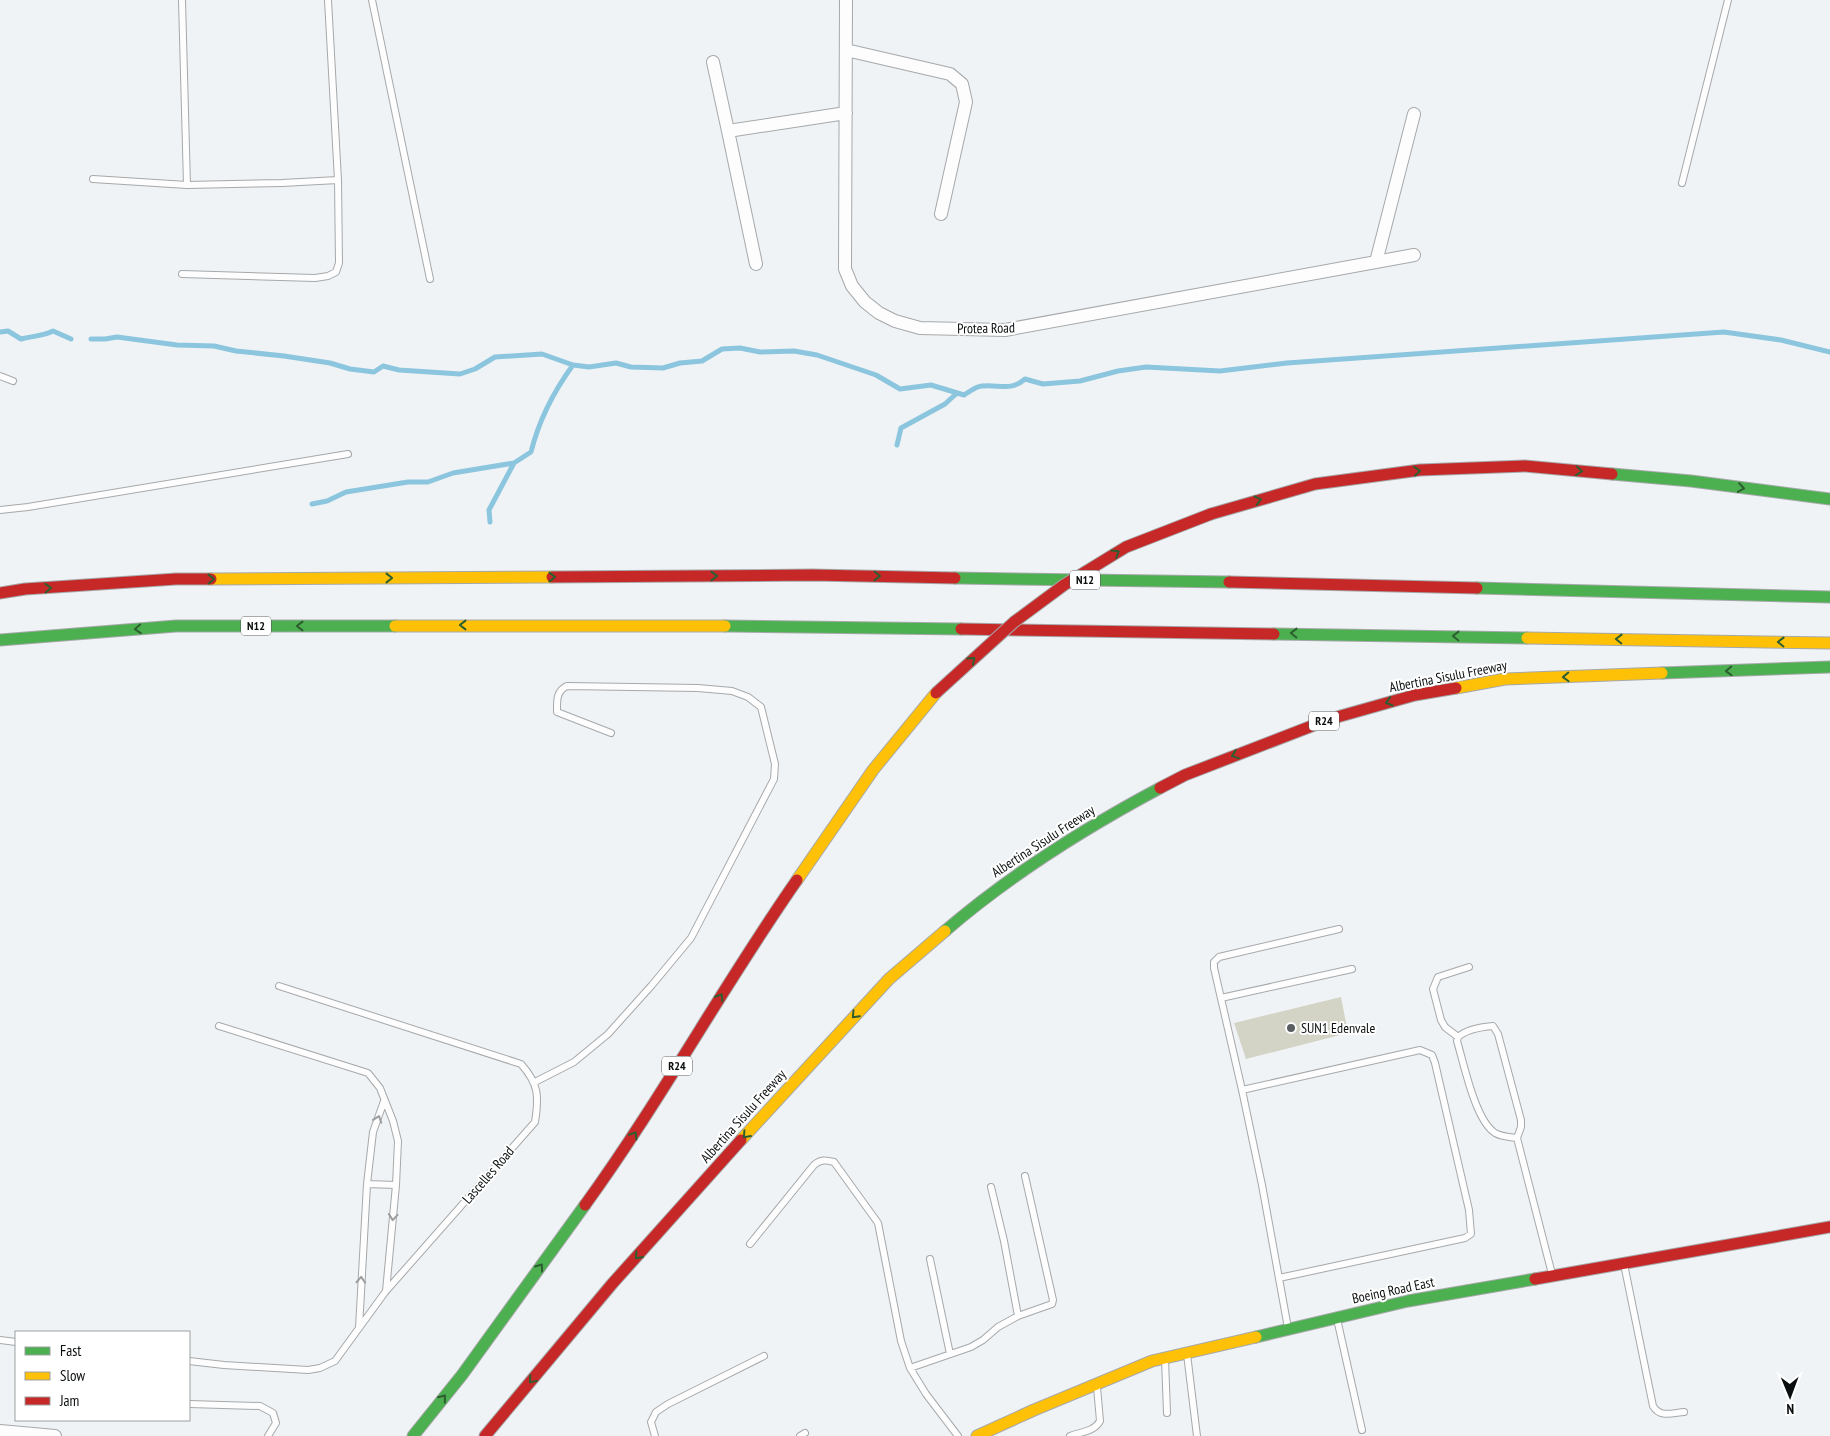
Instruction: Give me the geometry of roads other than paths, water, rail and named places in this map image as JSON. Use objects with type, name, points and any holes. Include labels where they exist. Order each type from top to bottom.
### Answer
[{"type":"main road","name":"R24","points":[[413,1436],[462,1375],[621,1155],[758,936],[873,770],[936,693],[1014,622],[1064,585],[1126,547],[1211,514],[1315,484],[1420,470],[1526,466],[1691,481],[1830,499]]},
{"type":"main road","name":"N12","points":[[0,593],[25,589],[176,579],[813,575],[1265,583],[1830,597]]},
{"type":"main road","name":"N12","points":[[0,640],[176,626],[734,625],[1260,632],[1830,643]]},
{"type":"main road","name":"Albertina Sisulu Freeway","points":[[484,1436],[619,1277],[798,1077],[889,979],[974,906],[1057,849],[1119,810],[1194,771],[1330,719],[1416,695],[1505,679],[1830,667]]},
{"type":"main road","name":"Boeing Road East","points":[[977,1436],[1152,1361],[1408,1301],[1830,1227]]},
{"type":"main road","points":[[1006,1436],[1034,1410]]},
{"type":"street","name":"Protea Road","points":[[846,0],[845,269],[852,286],[865,302],[879,313],[895,321],[920,328],[1005,330],[1414,255]]},
{"type":"street","points":[[846,50],[950,74],[962,84],[966,102],[942,214]]},
{"type":"street","points":[[713,62],[756,264]]},
{"type":"street","points":[[728,131],[846,113]]},
{"type":"street","points":[[1376,262],[1414,114]]},
{"type":"street","points":[[0,1431],[55,1436]]},
{"type":"lane","points":[[182,0],[187,185]]},
{"type":"lane","points":[[182,274],[315,278],[328,276],[336,272],[339,263],[338,180],[328,0]]},
{"type":"lane","points":[[372,0],[430,278]]},
{"type":"lane","points":[[1682,183],[1728,0]]},
{"type":"lane","points":[[93,180],[187,185],[338,180]]},
{"type":"lane","points":[[0,376],[13,381]]},
{"type":"lane","points":[[0,510],[28,508],[348,454]]},
{"type":"lane","points":[[279,986],[521,1064],[535,1082],[574,1062],[608,1034],[691,938],[774,779],[775,764],[761,707],[748,697],[732,691],[698,688],[567,686],[562,689],[558,694],[557,712],[611,733]]},
{"type":"lane","points":[[1288,1329],[1242,1090],[1214,962],[1219,957],[1339,929]]},
{"type":"lane","points":[[1458,1037],[1445,1027],[1441,1020],[1433,989],[1438,976],[1469,967]]},
{"type":"lane","points":[[1221,998],[1352,969]]},
{"type":"lane","points":[[219,1026],[368,1073],[380,1088],[393,1121],[398,1141],[396,1185],[386,1291]]},
{"type":"lane","points":[[1517,1138],[1502,1136],[1494,1132],[1487,1124],[1474,1099],[1457,1041],[1463,1032],[1493,1026],[1498,1034],[1521,1120],[1522,1127],[1517,1138],[1552,1276]]},
{"type":"lane","points":[[1242,1090],[1420,1050],[1432,1055],[1468,1210],[1471,1234],[1465,1238],[1279,1278]]},
{"type":"lane","name":"Lascelles Road","points":[[190,1361],[308,1370],[320,1368],[334,1361],[386,1291],[535,1122],[538,1105],[535,1082]]},
{"type":"lane","points":[[358,1329],[367,1184],[373,1132],[384,1101]]},
{"type":"lane","points":[[750,1244],[814,1165],[824,1160],[834,1162],[878,1223],[901,1340],[910,1368],[926,1394],[958,1436]]},
{"type":"lane","points":[[910,1368],[971,1347],[983,1340],[998,1327],[1018,1316],[1052,1304],[1053,1300],[1025,1176]]},
{"type":"lane","points":[[367,1184],[396,1185]]},
{"type":"lane","points":[[990,1187],[1004,1241],[1018,1316]]},
{"type":"lane","points":[[930,1259],[950,1354]]},
{"type":"lane","points":[[1624,1263],[1653,1406],[1658,1413],[1663,1414],[1684,1412]]},
{"type":"lane","points":[[1336,1318],[1362,1430]]},
{"type":"lane","points":[[0,1340],[15,1342]]},
{"type":"lane","points":[[1187,1353],[1197,1436]]},
{"type":"lane","points":[[655,1436],[651,1422],[656,1412],[668,1404],[764,1356]]},
{"type":"lane","points":[[1165,1358],[1167,1412]]},
{"type":"lane","points":[[1070,1436],[1086,1432],[1100,1421],[1096,1384]]},
{"type":"lane","points":[[190,1404],[260,1406],[273,1413],[276,1423],[268,1436]]},
{"type":"waterway","points":[[0,332],[8,331],[21,339],[53,331],[71,339]]},
{"type":"waterway","points":[[91,339],[117,337],[177,345],[214,346],[236,351],[330,363],[350,369],[374,372],[383,366],[399,370],[460,374],[475,369],[495,357],[542,354],[573,365],[589,367],[616,363],[631,367],[663,368],[680,363],[702,361],[722,349],[740,348],[760,352],[794,351],[817,355],[876,375],[900,389],[931,385],[964,395],[980,386],[1004,387],[1020,383],[1025,379],[1043,384],[1080,381],[1118,371],[1146,367],[1220,371],[1287,363],[1724,332],[1781,340],[1830,352]]},
{"type":"waterway","points":[[312,504],[327,501],[346,492],[408,482],[428,482],[453,473],[514,463],[531,452],[548,406],[573,365]]},
{"type":"waterway","points":[[897,445],[901,428],[945,404],[957,393]]},
{"type":"waterway","points":[[490,522],[489,510],[514,463]]},
{"type":"place","name":"SUN1 Edenvale","points":[[1291,1028]]}]
